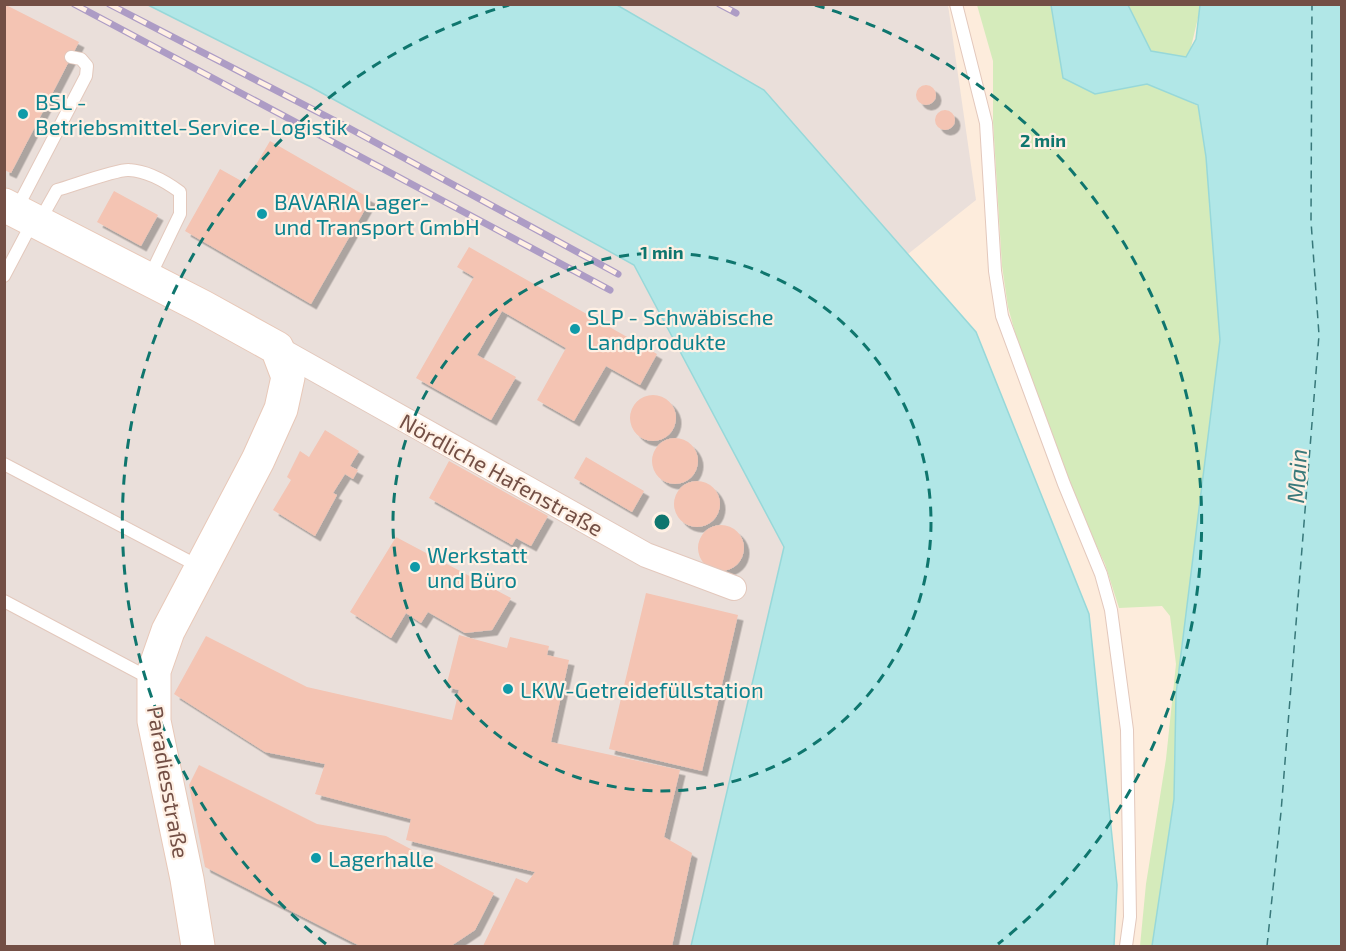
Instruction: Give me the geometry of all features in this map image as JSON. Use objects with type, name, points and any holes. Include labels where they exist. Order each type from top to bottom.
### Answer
[{"type":"street","name":"Nördliche Hafenstraße","points":[[23,215],[149,279],[276,348],[646,555],[734,588]]},
{"type":"street","name":"Paradiesstraße","points":[[198,946],[187,879],[154,721],[154,671],[168,631],[258,460],[281,409],[288,377],[276,348]]},
{"type":"lane","points":[[956,4],[986,123],[995,271],[1002,316],[1064,484],[1101,574],[1111,610],[1127,730],[1130,917],[1126,946]]},
{"type":"lane","points":[[4,276],[23,215],[86,76],[87,66],[81,59],[71,57]]},
{"type":"lane","points":[[23,215],[57,190],[127,170],[156,177],[180,192],[180,214],[149,279]]},
{"type":"lane","points":[[4,464],[201,567]]},
{"type":"lane","points":[[4,601],[154,681]]},
{"type":"shaded area","points":[[5,5],[148,5],[311,87],[634,265],[784,547],[691,946],[5,946]]},
{"type":"shaded area","points":[[617,5],[948,5],[976,200],[908,254],[764,90]]},
{"type":"green space","points":[[977,5],[1069,5],[1148,82],[1198,106],[1206,157],[1220,340],[1176,694],[1174,799],[1152,946],[1140,946],[1146,884],[1166,759],[1176,664],[1170,616],[1162,606],[1119,608],[1105,564],[1064,476],[1021,354],[1008,307],[1002,266],[993,121],[993,61]]},
{"type":"green space","points":[[1114,5],[1201,5],[1188,60],[1157,60]]},
{"type":"water","points":[[148,5],[617,5],[764,90],[976,332],[1089,614],[1117,885],[1114,946],[691,946],[784,547],[634,265],[311,87]]},
{"type":"water","name":"Main","points":[[1051,5],[1128,5],[1151,51],[1186,57],[1196,39],[1200,5],[1341,5],[1341,946],[1152,946],[1174,799],[1176,694],[1220,340],[1206,157],[1198,105],[1147,84],[1095,94],[1063,78]]},
{"type":"building","name":"BSL - Betriebsmittel-Service-Logistik","points":[[4,4],[79,42],[11,173],[4,170]]},
{"type":"building","points":[[926,85],[933,88],[936,95],[933,102],[926,105],[919,102],[916,95],[919,88]]},
{"type":"building","points":[[945,110],[952,113],[955,120],[952,127],[945,130],[938,127],[935,120],[938,113]]},
{"type":"building","points":[[270,141],[371,199],[311,304],[185,231],[220,169],[245,183]]},
{"type":"building","points":[[114,191],[158,215],[141,246],[97,222]]},
{"type":"building","name":"SLP - Schwäbische Landprodukte","points":[[469,247],[657,354],[640,385],[606,366],[574,421],[537,400],[566,348],[502,311],[477,355],[516,377],[491,420],[416,378],[474,277],[457,267]]},
{"type":"building","name":"SLP - Schwäbische Landprodukte","points":[[653,395],[669,402],[676,418],[669,434],[653,441],[637,434],[630,418],[637,402]]},
{"type":"building","points":[[325,430],[359,451],[350,466],[358,470],[353,479],[345,474],[333,493],[337,495],[315,536],[273,510],[291,480],[287,477],[300,451],[309,457]]},
{"type":"building","points":[[675,438],[691,445],[698,461],[691,477],[675,484],[659,477],[652,461],[659,445]]},
{"type":"building","points":[[586,457],[644,491],[632,512],[574,478]]},
{"type":"building","points":[[449,461],[548,516],[531,546],[516,538],[512,545],[429,498]]},
{"type":"building","points":[[697,481],[713,488],[720,504],[713,520],[697,527],[681,520],[674,504],[681,488]]},
{"type":"building","points":[[721,525],[737,532],[744,548],[737,564],[721,571],[705,564],[698,548],[705,532]]},
{"type":"building","name":"Werkstatt und Büro","points":[[396,537],[511,598],[492,630],[465,633],[428,612],[421,623],[406,613],[391,638],[350,612]]},
{"type":"building","points":[[646,593],[738,615],[702,771],[609,749]]},
{"type":"building","points":[[459,635],[507,648],[510,637],[549,646],[547,655],[569,660],[551,742],[680,770],[664,837],[692,853],[672,946],[483,946],[516,878],[527,883],[535,872],[406,840],[411,819],[315,794],[325,764],[265,752],[174,694],[206,636],[307,687],[452,720],[459,690],[446,687]]},
{"type":"building","name":"Lagerhalle","points":[[199,765],[317,824],[386,836],[494,893],[475,930],[451,946],[360,946],[205,867],[189,785]]},
{"type":"ferry route","points":[[1267,946],[1281,812],[1319,335],[1311,221],[1312,4]]},
{"type":"railway","points":[[74,4],[610,290]]},
{"type":"railway","points":[[109,4],[347,127],[618,274]]},
{"type":"railway","points":[[719,4],[736,13]]},
{"type":"place","name":"BSL - Betriebsmittel-Service-Logistik","points":[[23,114]]},
{"type":"place","name":"BAVARIA Lager- und Transport GmbH","points":[[262,214]]},
{"type":"place","name":"SLP - Schwäbische Landprodukte","points":[[575,329]]},
{"type":"place","name":"Werkstatt und Büro","points":[[415,567]]},
{"type":"place","name":"LKW-Getreidefüllstation","points":[[508,689]]},
{"type":"place","name":"Lagerhalle","points":[[316,858]]}]
